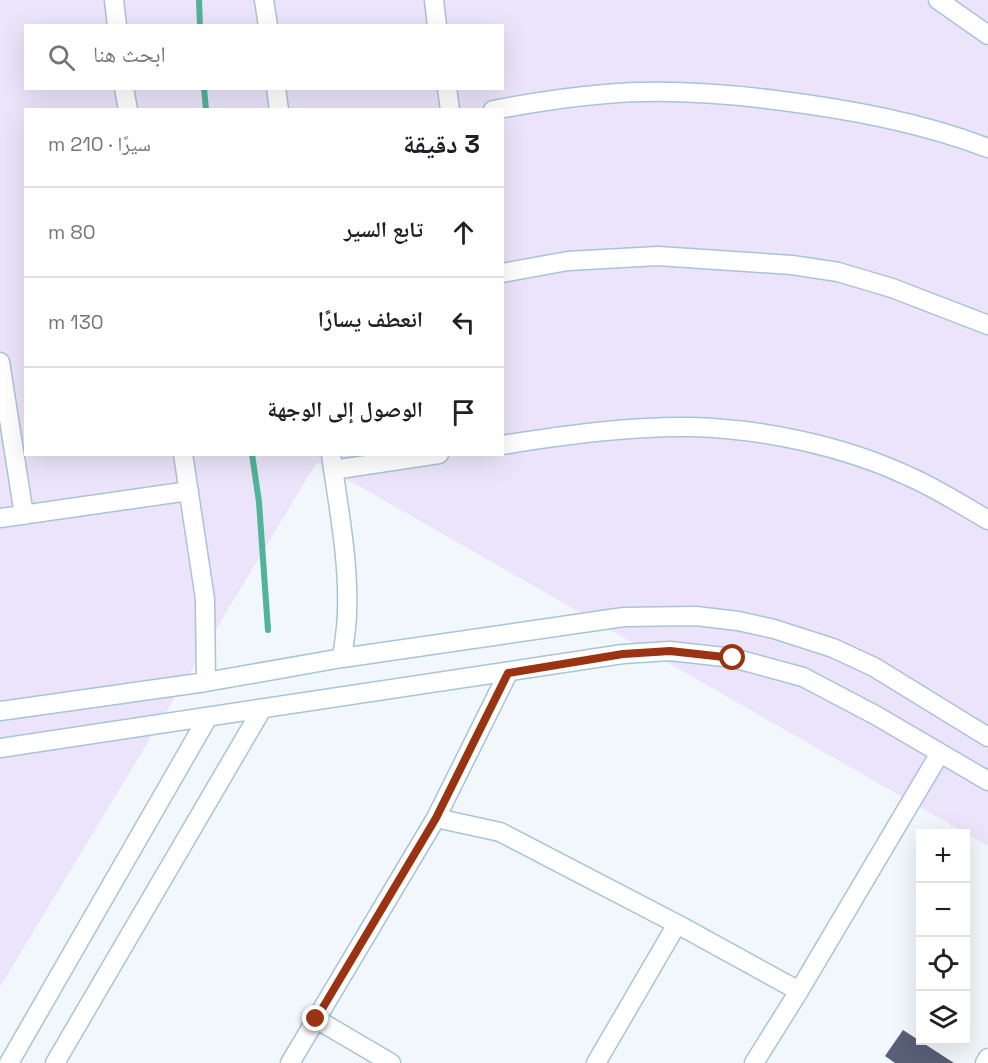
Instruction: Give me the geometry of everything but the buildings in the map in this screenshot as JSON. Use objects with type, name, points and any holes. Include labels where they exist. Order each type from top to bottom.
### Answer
[{"type":"street","points":[[114,0],[117,24]]},
{"type":"street","points":[[264,0],[268,24]]},
{"type":"street","points":[[434,0],[437,24]]},
{"type":"street","points":[[938,0],[988,35]]},
{"type":"street","points":[[124,90],[128,108]]},
{"type":"street","points":[[276,90],[279,108]]},
{"type":"street","points":[[447,90],[450,108]]},
{"type":"street","points":[[504,108],[607,93],[706,92],[830,106],[909,123],[988,148]]},
{"type":"street","points":[[504,273],[568,261],[637,257],[715,259],[792,265],[838,272],[892,288],[988,325]]},
{"type":"street","points":[[0,362],[6,439],[24,515]]},
{"type":"street","points":[[504,445],[651,428],[693,427],[746,432],[829,447],[872,461],[909,476],[988,520]]},
{"type":"street","points":[[183,456],[205,599],[206,682]]},
{"type":"street","points":[[342,658],[347,614],[347,584],[343,535],[332,462],[412,456]]},
{"type":"street","points":[[0,518],[189,491]]},
{"type":"street","points":[[0,711],[206,682],[342,658],[624,617],[696,616],[738,621],[774,629],[833,648],[874,667],[988,737]]},
{"type":"street","points":[[0,748],[623,654],[670,651],[733,658],[803,677],[877,716],[988,781]]},
{"type":"street","points":[[290,1063],[436,818],[508,673]]},
{"type":"street","points":[[55,1063],[262,709]]},
{"type":"street","points":[[9,1063],[208,717]]},
{"type":"street","points":[[754,1063],[940,753]]},
{"type":"street","points":[[436,818],[500,832],[677,924],[799,991]]},
{"type":"street","points":[[596,1063],[677,924]]},
{"type":"street","points":[[316,1019],[391,1063]]},
{"type":"street","points":[[985,1063],[988,1058]]},
{"type":"shaded area","points":[[0,0],[988,0],[988,846],[970,836],[970,829],[958,829],[317,462],[0,987]]},
{"type":"waterway","points":[[199,0],[200,24]]},
{"type":"waterway","points":[[204,90],[206,108]]},
{"type":"waterway","points":[[252,456],[259,502],[268,630]]},
{"type":"route","points":[[316,1019],[436,818],[508,673],[623,654],[670,651],[733,658]]}]
